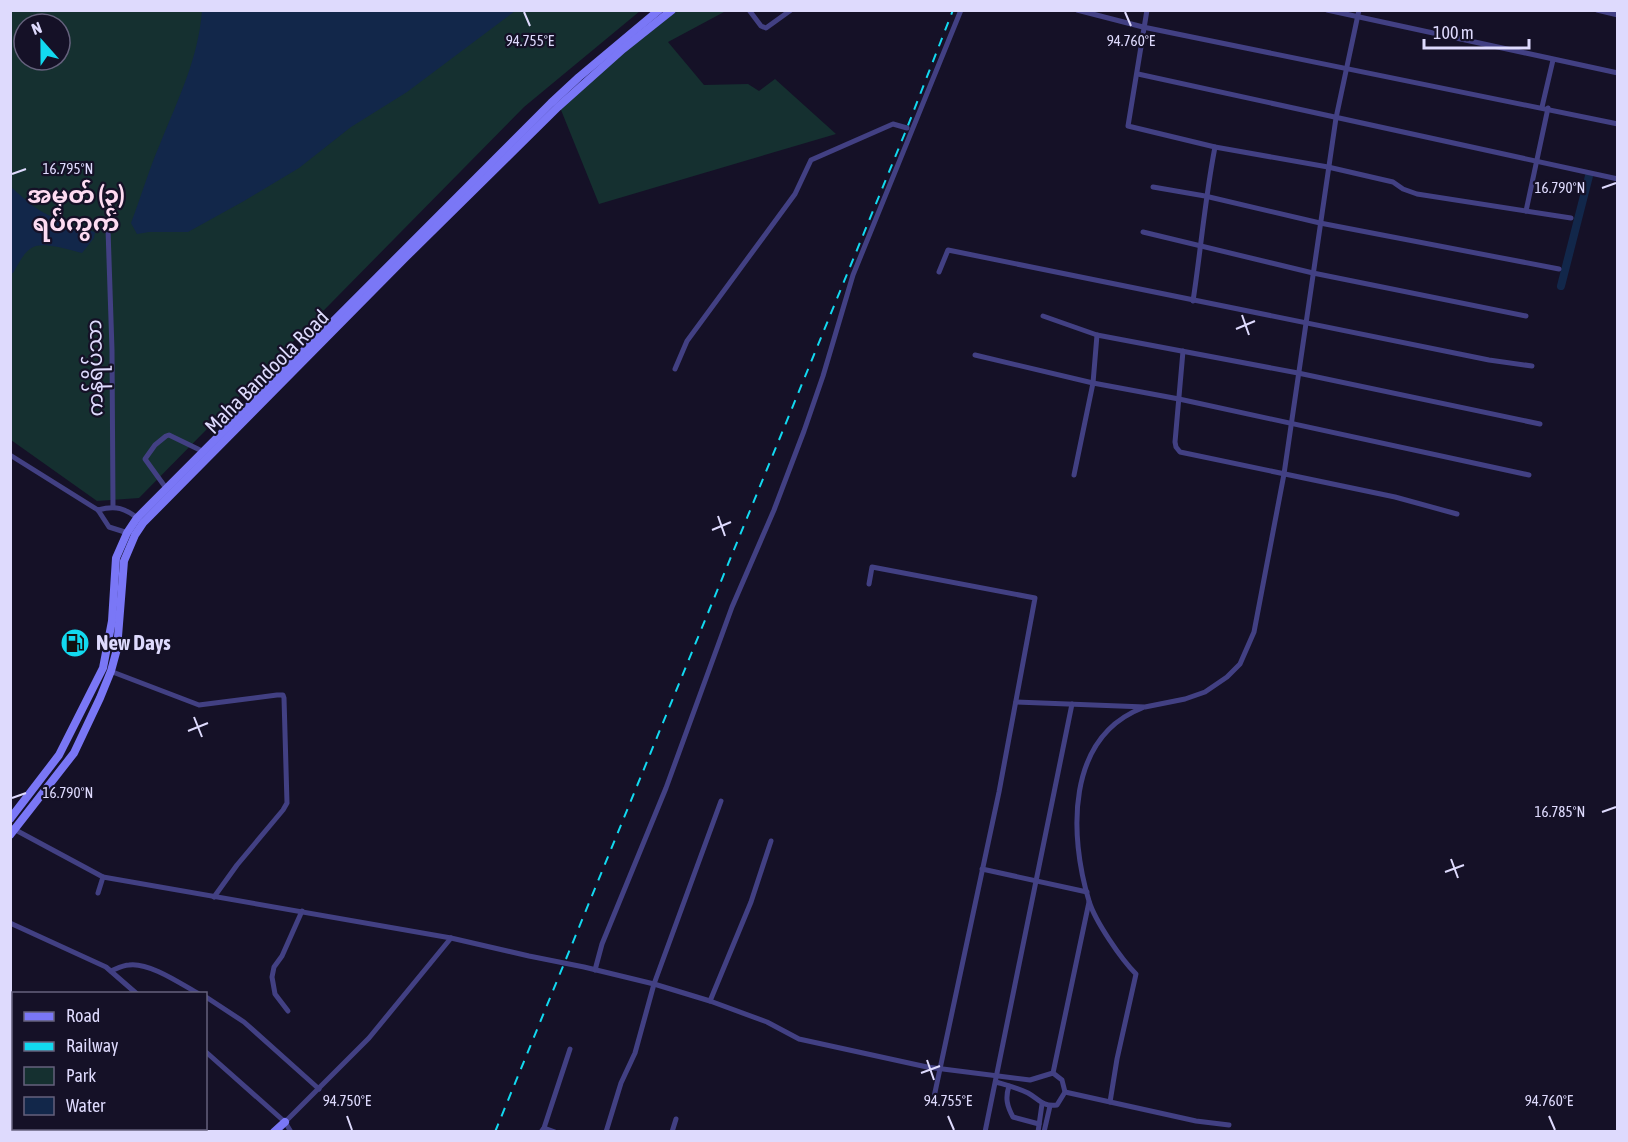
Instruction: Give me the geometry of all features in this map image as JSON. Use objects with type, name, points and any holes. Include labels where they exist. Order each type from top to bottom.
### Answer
[{"type":"main road","name":"Maha Bandoola Road","points":[[12,830],[74,753],[107,670],[116,558],[140,520],[166,488],[202,451],[551,103],[579,76],[659,10]]},
{"type":"main road","name":"Maha Bandoola Road","points":[[140,520],[558,107],[623,49],[672,10]]},
{"type":"main road","name":"Maha Bandoola Road","points":[[10,819],[59,756],[107,670]]},
{"type":"main road","points":[[274,1131],[285,1122]]},
{"type":"street","points":[[749,10],[761,26],[766,28],[791,10]]},
{"type":"street","points":[[595,970],[602,944],[666,788],[732,607],[774,510],[804,431],[854,275],[961,10]]},
{"type":"street","points":[[1077,10],[1143,27],[1545,107],[1617,124]]},
{"type":"street","points":[[1148,10],[1143,27],[1138,74],[1128,126],[1215,147],[1328,167],[1393,182],[1417,194],[1571,218]]},
{"type":"street","points":[[1327,10],[1359,14],[1617,73]]},
{"type":"street","points":[[1597,10],[1617,15]]},
{"type":"street","points":[[1110,1102],[1136,974],[1123,960],[1089,902],[1077,843],[1077,803],[1081,783],[1089,758],[1109,730],[1129,713],[1205,692],[1227,677],[1240,664],[1254,632],[1284,474],[1336,118],[1359,14]]},
{"type":"street","points":[[1526,211],[1553,60]]},
{"type":"street","points":[[1138,74],[1617,179]]},
{"type":"street","points":[[675,369],[687,341],[795,194],[811,160],[893,124],[907,128]]},
{"type":"street","points":[[1193,301],[1206,196],[1215,147]]},
{"type":"street","points":[[1153,187],[1206,196],[1320,223],[1559,269]]},
{"type":"street","name":"ကန်ရိပ်သာ","points":[[108,229],[112,351],[113,507]]},
{"type":"street","points":[[1143,232],[1313,273],[1526,316]]},
{"type":"street","points":[[939,272],[948,250],[1489,360],[1532,366]]},
{"type":"street","points":[[1042,316],[1097,335],[1298,373],[1540,423]]},
{"type":"street","points":[[1074,475],[1093,383],[1097,335]]},
{"type":"street","points":[[1183,351],[1175,442],[1180,452],[1395,497],[1457,514]]},
{"type":"street","points":[[975,355],[1093,383],[1179,399],[1529,475]]},
{"type":"street","points":[[166,488],[145,459],[155,445],[169,435],[202,451]]},
{"type":"street","points":[[10,455],[98,510],[109,527],[131,534]]},
{"type":"street","points":[[98,510],[113,507],[124,508],[140,520]]},
{"type":"street","points":[[869,584],[872,567],[1035,598],[1016,702],[934,1097]]},
{"type":"street","points":[[107,670],[199,705],[277,695],[282,695],[284,698],[287,803],[213,897]]},
{"type":"street","points":[[1016,702],[1145,707]]},
{"type":"street","points":[[985,1131],[1072,704]]},
{"type":"street","points":[[606,1131],[621,1083],[635,1053],[654,984],[721,801]]},
{"type":"street","points":[[12,830],[103,877],[451,938],[595,970],[654,984],[710,1001],[767,1022],[799,1039],[940,1069],[996,1079],[1030,1080],[1053,1073]]},
{"type":"street","points":[[710,1001],[751,902],[771,841]]},
{"type":"street","points":[[982,869],[1087,892]]},
{"type":"street","points":[[98,893],[103,877]]},
{"type":"street","points":[[1053,1073],[1089,902]]},
{"type":"street","points":[[288,1011],[275,994],[272,977],[274,967],[282,956],[302,911]]},
{"type":"street","points":[[10,923],[106,967],[136,992]]},
{"type":"street","points":[[285,1122],[369,1038],[451,938]]},
{"type":"street","points":[[111,971],[128,965],[141,966],[197,992]]},
{"type":"street","points":[[207,998],[244,1022],[319,1089]]},
{"type":"street","points":[[555,1131],[543,1130],[570,1049]]},
{"type":"street","points":[[207,1053],[285,1122],[291,1131]]},
{"type":"street","points":[[996,1079],[1050,1106],[1057,1105],[1065,1092],[1062,1080],[1053,1073]]},
{"type":"street","points":[[1009,1086],[1006,1094],[1007,1107],[1012,1117],[1039,1124]]},
{"type":"street","points":[[1065,1092],[1196,1121],[1228,1125]]},
{"type":"street","points":[[1038,1131],[1042,1104]]},
{"type":"street","points":[[1044,1131],[1050,1106]]},
{"type":"street","points":[[672,1131],[676,1119]]},
{"type":"green space","points":[[11,11],[640,11],[524,107],[139,498],[97,501],[11,440]]},
{"type":"green space","points":[[672,11],[724,12],[668,42],[704,85],[748,84],[759,91],[775,79],[836,134],[599,204],[559,105]]},
{"type":"water","points":[[202,10],[515,11],[407,92],[351,127],[299,168],[244,201],[188,232],[137,234],[131,223],[192,63]]},
{"type":"water","points":[[11,187],[33,206],[48,215],[95,232],[94,238],[82,253],[55,246],[35,246],[25,254],[11,273]]},
{"type":"waterway","points":[[1561,286],[1589,176]]},
{"type":"railway","points":[[495,1132],[907,128],[953,10]]},
{"type":"place","name":"New Days","points":[[75,643]]},
{"type":"district","name":"အမှတ် (၃) ရပ်ကွက်","points":[[76,209]]}]
